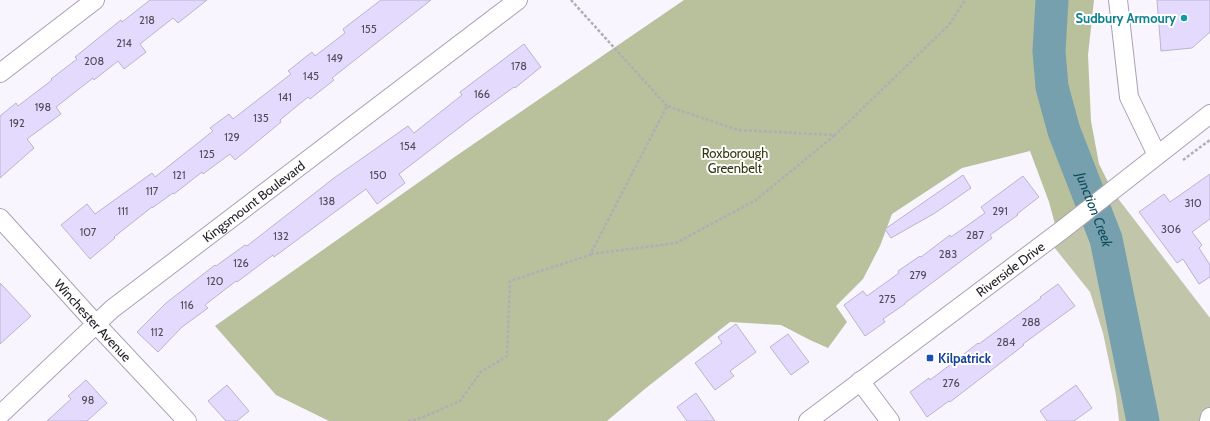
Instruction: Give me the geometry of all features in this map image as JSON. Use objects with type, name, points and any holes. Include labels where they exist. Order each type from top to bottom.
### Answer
[{"type":"street","points":[[0,73],[95,0]]},
{"type":"street","name":"Kingsmount Boulevard","points":[[0,414],[112,309],[518,0]]},
{"type":"street","points":[[1118,0],[1128,97],[1157,155]]},
{"type":"street","name":"Riverside Drive","points":[[808,421],[1062,230],[1210,114]]},
{"type":"street","name":"Winchester Avenue","points":[[0,218],[96,324],[188,421]]},
{"type":"street","points":[[860,381],[890,421]]},
{"type":"street","points":[[1209,421],[1210,417]]},
{"type":"path","points":[[571,0],[667,106],[738,130],[835,135]]},
{"type":"path","points":[[408,421],[420,418],[460,400],[481,372],[507,356],[510,282],[590,254],[676,243],[756,200],[835,135],[949,25],[965,0]]},
{"type":"path","points":[[590,254],[667,106]]},
{"type":"green space","name":"Roxborough Greenbelt","points":[[684,0],[1094,0],[1088,55],[1091,121],[1099,164],[1113,192],[1058,235],[1049,202],[1030,151],[962,168],[892,214],[880,246],[863,279],[836,306],[847,322],[828,348],[781,325],[730,322],[646,388],[607,421],[329,421],[276,395],[215,326],[456,156]]},
{"type":"green space","points":[[1113,192],[1210,318],[1210,410],[1208,421],[1119,421],[1116,395],[1103,333],[1090,292],[1050,242]]},
{"type":"building","points":[[150,0],[207,0],[178,23],[173,18],[140,44],[146,52],[124,69],[118,61],[94,80],[93,78],[56,107],[61,114],[27,139],[34,148],[0,178],[0,116],[16,103],[18,106],[52,80],[51,79],[77,59],[75,57],[121,20],[122,22]]},
{"type":"building","points":[[381,0],[431,0],[332,78],[334,80],[310,99],[308,97],[280,120],[281,122],[235,160],[230,154],[203,174],[202,172],[174,194],[173,193],[152,207],[114,237],[115,238],[90,259],[61,225],[87,204],[95,214],[152,173],[155,177],[213,131],[210,128],[229,114],[233,119],[291,74],[288,71],[312,52],[315,56],[345,33],[343,29]]},
{"type":"building","name":"Sudbury Armoury","points":[[1157,0],[1210,0],[1210,32],[1192,48],[1161,51]]},
{"type":"building","points":[[524,44],[541,67],[399,174],[405,183],[377,204],[366,189],[274,257],[273,255],[205,305],[208,308],[182,327],[158,352],[137,332],[166,303],[215,265],[216,266],[245,245],[247,246],[334,178],[408,126],[414,133],[462,95],[460,92]]},
{"type":"building","points":[[1210,174],[1210,219],[1192,232],[1202,245],[1199,248],[1210,265],[1210,277],[1199,284],[1183,259],[1177,263],[1139,212],[1164,194],[1170,202]]},
{"type":"building","points":[[963,175],[971,188],[935,213],[891,238],[885,229]]},
{"type":"building","points":[[1023,176],[1039,197],[1017,214],[1018,215],[990,235],[992,238],[883,319],[885,322],[865,336],[844,305],[863,291],[867,296],[899,273],[898,271],[985,213],[981,207]]},
{"type":"building","points":[[0,283],[31,316],[0,344]]},
{"type":"building","points":[[1058,284],[1075,306],[1023,344],[1024,345],[950,402],[949,401],[927,417],[910,392],[929,378],[930,380]]},
{"type":"building","points":[[736,324],[756,352],[730,371],[734,376],[715,390],[695,363],[722,343],[718,337]]},
{"type":"building","points":[[788,334],[809,362],[791,375],[770,347]]},
{"type":"building","points":[[86,380],[107,403],[87,421],[47,421],[71,399],[68,396]]},
{"type":"building","points":[[227,385],[249,411],[237,421],[226,421],[208,401]]},
{"type":"building","points":[[1076,385],[1092,408],[1074,421],[1047,421],[1040,411]]},
{"type":"building","points":[[696,393],[715,421],[687,421],[677,407]]},
{"type":"waterway","name":"Junction Creek","points":[[1052,0],[1049,51],[1052,87],[1064,131],[1106,239],[1143,421]]},
{"type":"place","name":"Sudbury Armoury","points":[[1184,18]]},
{"type":"place","name":"Kilpatrick","points":[[930,358]]}]
